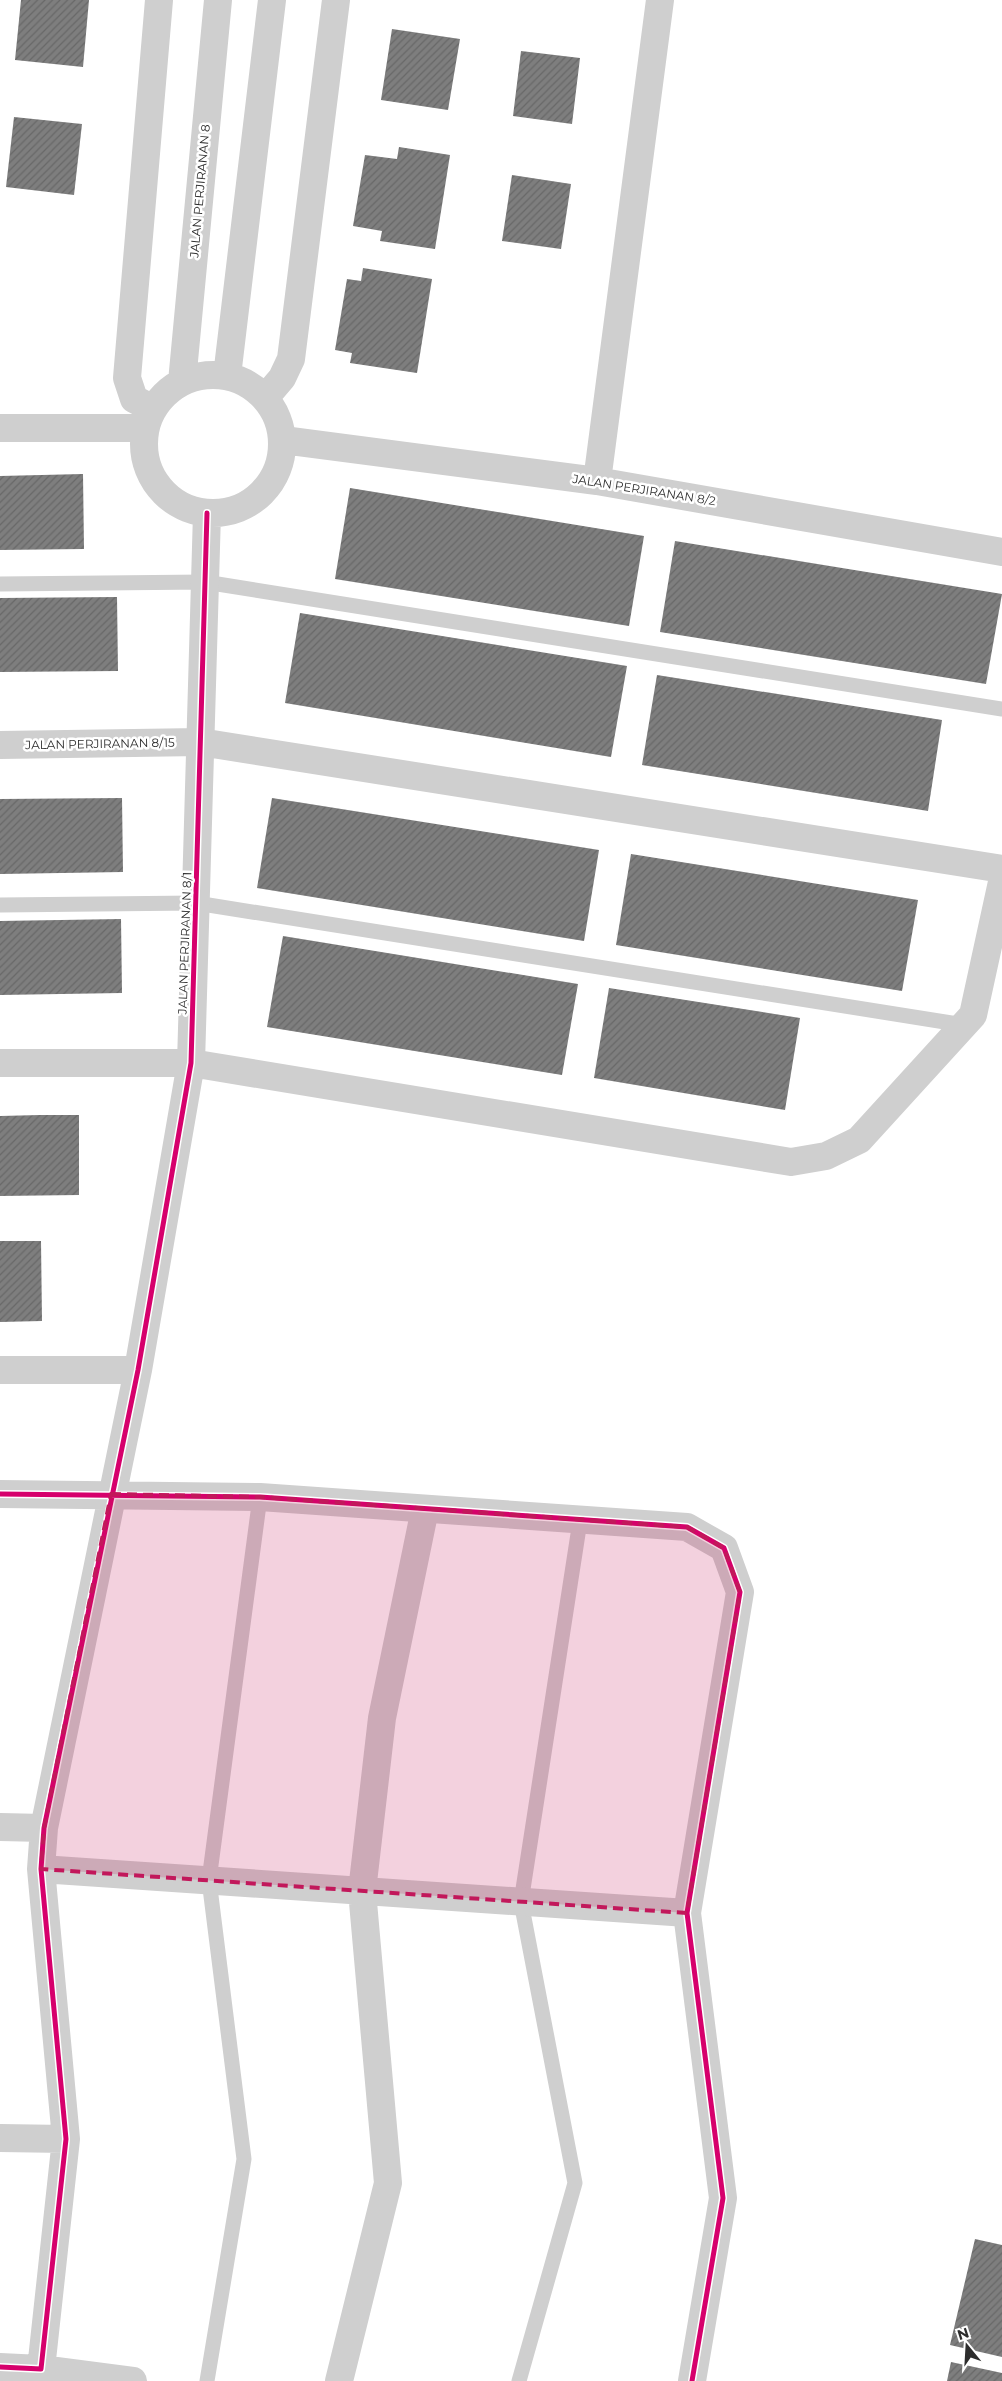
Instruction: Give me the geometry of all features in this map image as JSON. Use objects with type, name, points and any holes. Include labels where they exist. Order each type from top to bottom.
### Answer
[{"type":"street","points":[[149,418],[134,399],[127,378],[159,0]]},
{"type":"street","name":"JALAN PERJIRANAN 8","points":[[182,382],[218,0]]},
{"type":"street","points":[[228,376],[272,0]]},
{"type":"street","points":[[265,398],[282,378],[291,359],[336,0]]},
{"type":"street","points":[[597,481],[660,0]]},
{"type":"street","points":[[201,376],[228,376],[240,379],[265,398],[280,421],[283,440],[281,461],[274,479],[261,494],[245,505],[227,512],[206,513],[187,508],[170,498],[156,484],[147,467],[144,447],[149,418],[165,394],[182,382],[201,376]]},
{"type":"street","points":[[0,428],[149,418]]},
{"type":"street","name":"JALAN PERJIRANAN 8/2","points":[[283,440],[597,481],[1002,552]]},
{"type":"street","name":"JALAN PERJIRANAN 8/1","points":[[41,2375],[66,2139],[41,1869],[44,1828],[111,1494],[138,1370],[192,1063],[206,513]]},
{"type":"street","name":"JALAN PERJIRANAN 8/15","points":[[0,745],[200,742],[1002,869]]},
{"type":"street","points":[[0,1063],[192,1063],[790,1162],[826,1156],[859,1140],[973,1015],[1002,882]]},
{"type":"street","points":[[0,1370],[138,1370]]},
{"type":"street","points":[[0,1494],[260,1497],[580,1521],[687,1527],[724,1548],[740,1592],[687,1913],[723,2198],[692,2381]]},
{"type":"street","points":[[339,2381],[388,2183],[362,1891],[382,1718],[425,1509]]},
{"type":"street","points":[[0,1827],[44,1828]]},
{"type":"street","points":[[41,1869],[687,1913]]},
{"type":"street","points":[[0,2138],[66,2139]]},
{"type":"street","points":[[0,2367],[41,2375],[133,2381]]},
{"type":"lane","points":[[0,584],[205,582],[1002,709]]},
{"type":"lane","points":[[0,905],[196,903],[964,1024]]},
{"type":"lane","points":[[207,2381],[244,2159],[209,1880],[260,1497]]},
{"type":"lane","points":[[519,2381],[575,2183],[521,1902],[580,1521]]},
{"type":"highlighted area","points":[[111,1494],[260,1497],[687,1527],[724,1548],[740,1592],[687,1913],[41,1869],[44,1828]]},
{"type":"building","points":[[21,0],[89,0],[83,67],[15,60]]},
{"type":"building","points":[[392,29],[460,39],[448,110],[381,100]]},
{"type":"building","points":[[521,51],[580,58],[572,124],[513,116]]},
{"type":"building","points":[[14,117],[82,124],[74,195],[6,187]]},
{"type":"building","points":[[399,147],[450,155],[435,249],[380,241],[382,231],[353,226],[365,155],[397,159]]},
{"type":"building","points":[[512,175],[571,184],[561,249],[502,241]]},
{"type":"building","points":[[363,268],[432,279],[417,373],[350,363],[352,353],[335,350],[347,279],[361,281]]},
{"type":"building","points":[[83,474],[84,549],[0,550],[0,476]]},
{"type":"building","points":[[350,488],[644,536],[629,626],[335,579]]},
{"type":"building","points":[[675,541],[1002,594],[986,684],[660,632]]},
{"type":"building","points":[[117,597],[118,671],[0,672],[0,598]]},
{"type":"building","points":[[300,613],[627,666],[611,757],[285,703]]},
{"type":"building","points":[[657,675],[942,720],[928,811],[642,765]]},
{"type":"building","points":[[122,798],[123,872],[0,874],[0,799]]},
{"type":"building","points":[[272,798],[599,850],[584,941],[257,888]]},
{"type":"building","points":[[631,854],[918,900],[902,991],[616,945]]},
{"type":"building","points":[[121,919],[122,993],[0,995],[0,921]]},
{"type":"building","points":[[283,936],[578,984],[562,1075],[267,1027]]},
{"type":"building","points":[[609,988],[800,1018],[785,1110],[594,1078]]},
{"type":"building","points":[[79,1115],[79,1195],[0,1196],[0,1116]]},
{"type":"building","points":[[0,1241],[41,1241],[42,1321],[0,1322]]},
{"type":"building","points":[[975,2239],[1002,2245],[1002,2357],[950,2345]]},
{"type":"building","points":[[951,2362],[1002,2373],[1002,2381],[947,2381]]},
{"type":"cycle path","points":[[0,2367],[41,2369],[66,2139],[41,1869],[44,1828],[138,1370],[191,1063],[207,513]]},
{"type":"cycle path","points":[[0,1494],[260,1497],[687,1527],[724,1548],[740,1592],[687,1913],[723,2198],[692,2381]]}]
